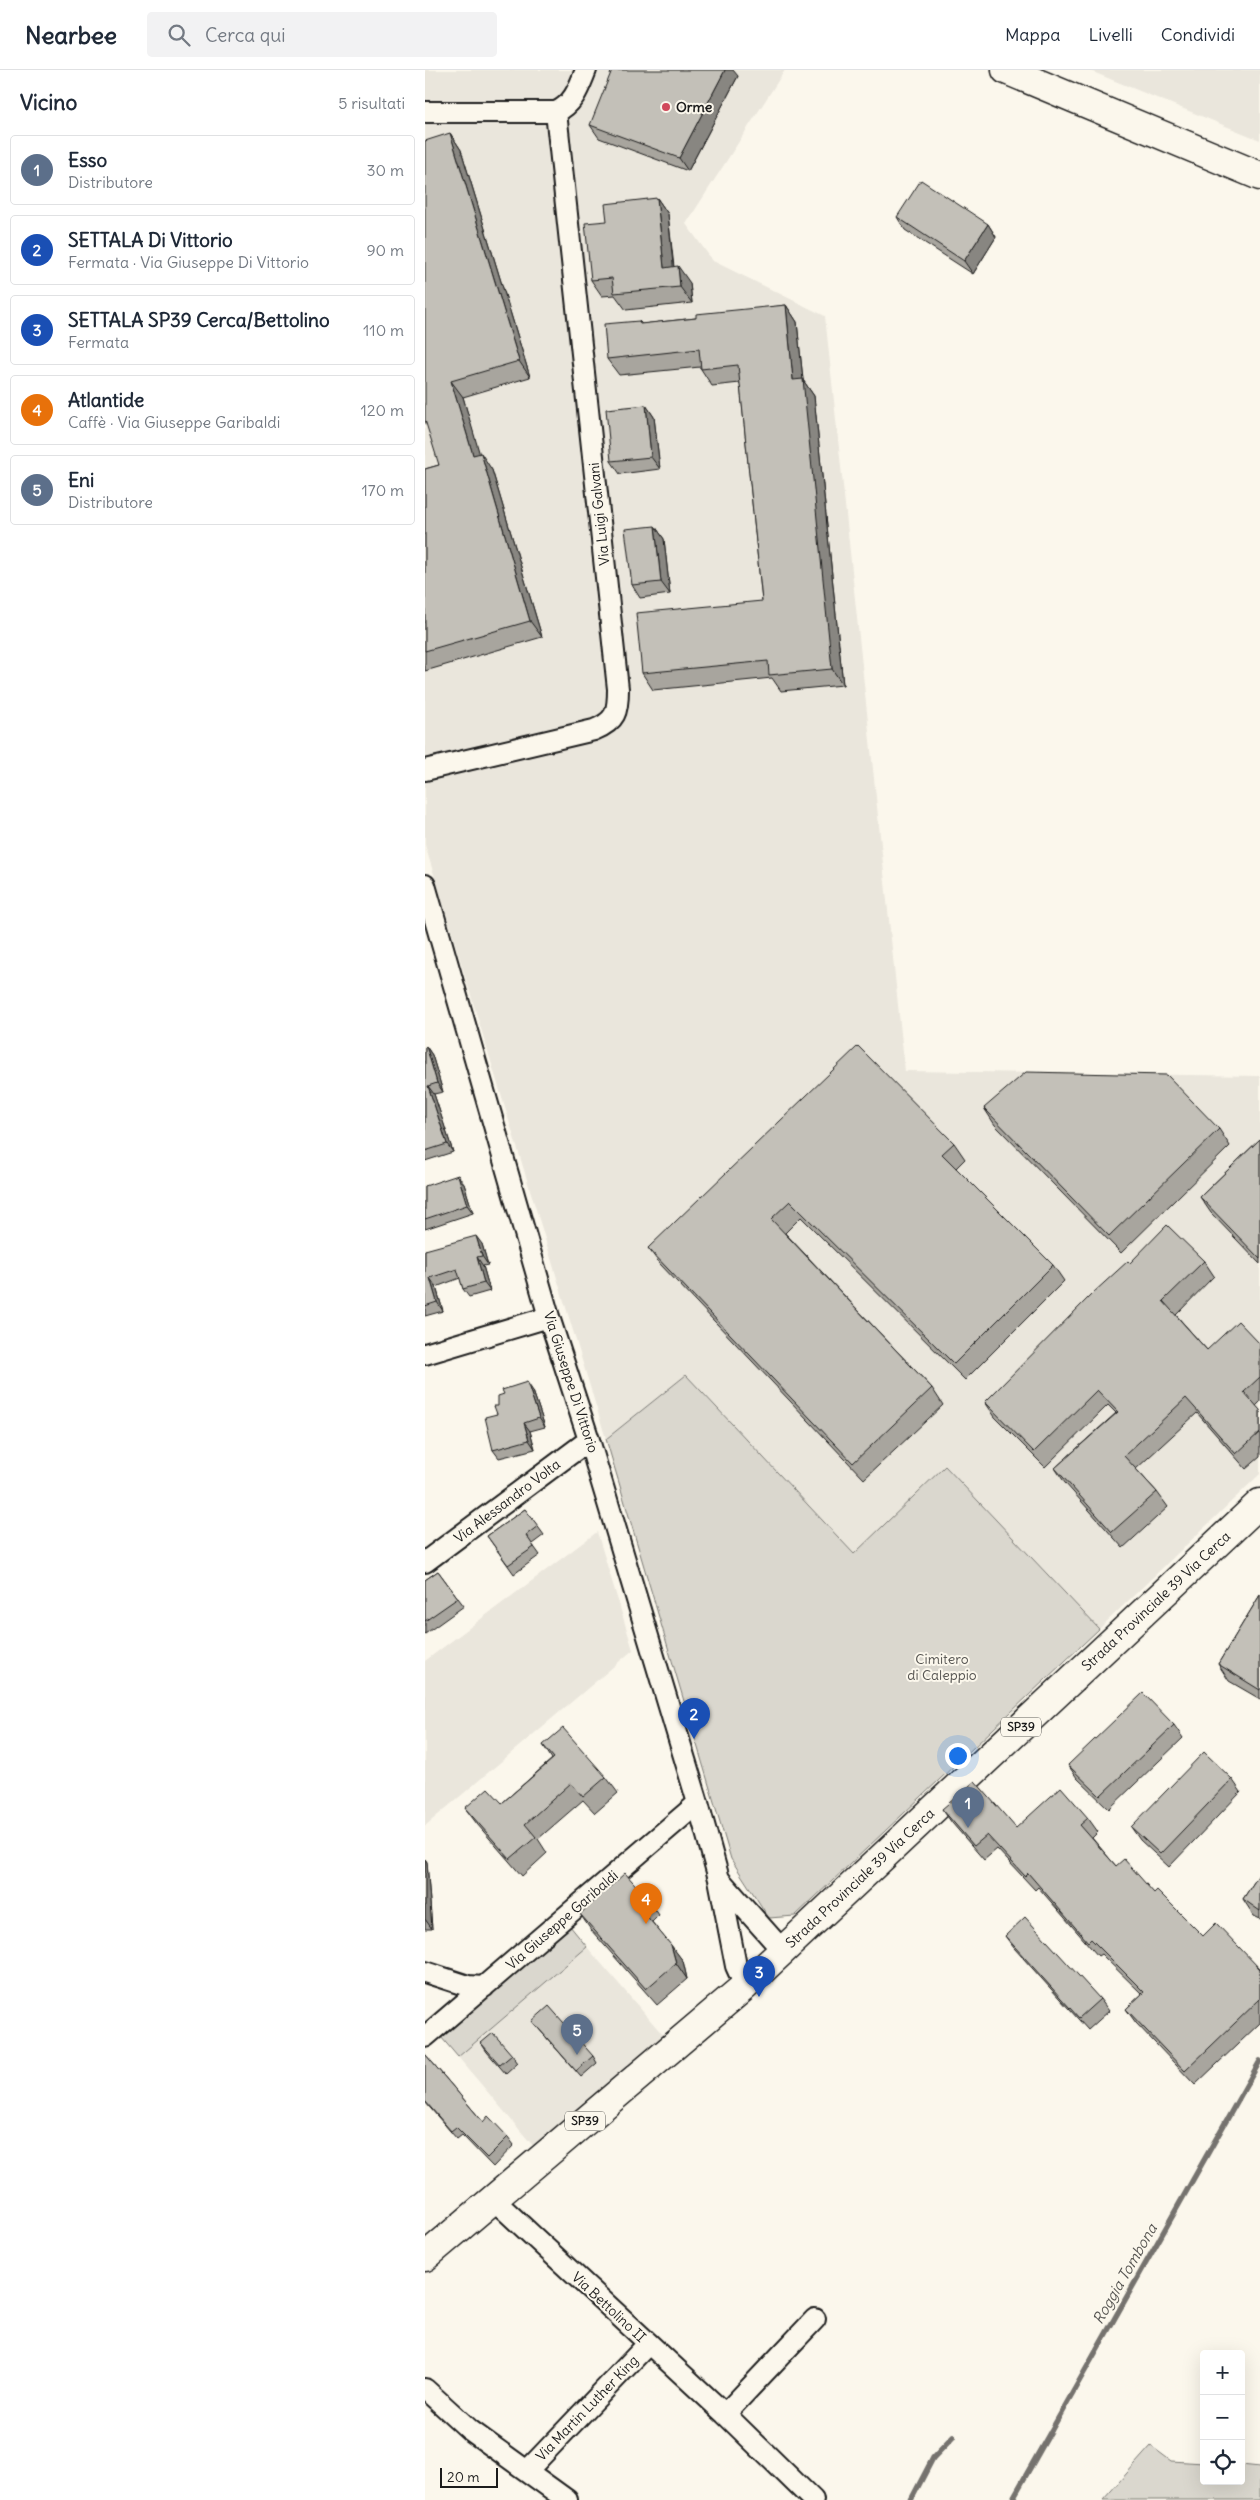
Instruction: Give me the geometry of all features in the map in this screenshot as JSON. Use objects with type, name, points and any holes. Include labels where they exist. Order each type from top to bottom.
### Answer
[{"type":"main road","points":[[1006,70],[1260,176]]},
{"type":"main road","name":"Strada Provinciale 39 Via Cerca","points":[[425,2257],[745,1986],[1260,1503]]},
{"type":"street","points":[[425,112],[556,112],[565,108],[572,101],[586,70]]},
{"type":"street","name":"Via Luigi Galvani","points":[[425,770],[594,730],[607,725],[615,716],[618,703],[617,679],[556,112]]},
{"type":"street","name":"Via Giuseppe Di Vittorio","points":[[425,885],[549,1317],[589,1440],[698,1804],[719,1879],[736,1966],[745,1986]]},
{"type":"street","points":[[425,1354],[549,1317]]},
{"type":"street","name":"Via Alessandro Volta","points":[[425,1562],[589,1440]]},
{"type":"street","name":"Via Giuseppe Garibaldi","points":[[425,2037],[698,1804]]},
{"type":"street","name":"Via Giuseppe Di Vittorio","points":[[719,1879],[783,1950]]},
{"type":"street","points":[[425,1972],[468,1986],[484,1987]]},
{"type":"street","name":"Via Bettolino II","points":[[493,2199],[725,2414],[813,2500]]},
{"type":"street","points":[[725,2414],[815,2319]]},
{"type":"street","name":"Via Martin Luther King","points":[[527,2471],[648,2344]]},
{"type":"street","points":[[425,2389],[470,2430],[567,2500]]},
{"type":"shaded area","points":[[425,70],[785,70],[686,224],[713,261],[825,316],[905,1071],[1260,1076],[1260,1474],[1099,1629],[946,1467],[854,1554],[686,1375],[606,1439],[425,845]]},
{"type":"shaded area","points":[[1088,70],[1260,70],[1260,140]]},
{"type":"shaded area","points":[[597,1532],[633,1650],[425,1826],[425,1661]]},
{"type":"shaded area","points":[[587,1947],[670,2043],[540,2154],[458,2057]]},
{"type":"green space","name":"Cimitero di Caleppio","points":[[686,1375],[854,1554],[945,1466],[1099,1629],[795,1916],[769,1918],[731,1859],[606,1439]]},
{"type":"green space","points":[[570,1926],[587,1947],[458,2057],[441,2037]]},
{"type":"green space","points":[[1151,2446],[1171,2461],[1200,2463],[1200,2485],[1245,2485],[1245,2465],[1260,2467],[1260,2500],[1103,2500]]},
{"type":"building","name":"Orme","points":[[612,70],[725,70],[679,158],[590,125]]},
{"type":"building","points":[[450,133],[519,361],[451,381],[473,455],[481,453],[530,621],[425,651],[425,469],[439,465],[425,420],[425,141]]},
{"type":"building","points":[[921,180],[988,224],[964,261],[897,217]]},
{"type":"building","points":[[657,198],[664,268],[678,266],[680,287],[614,293],[612,278],[591,280],[585,223],[607,221],[605,204]]},
{"type":"building","points":[[786,305],[793,380],[803,379],[832,669],[769,675],[768,661],[642,673],[636,613],[762,601],[738,365],[701,369],[699,349],[607,359],[604,324],[639,321],[640,324],[696,318],[696,314]]},
{"type":"building","points":[[646,405],[651,457],[611,461],[606,409]]},
{"type":"building","points":[[655,526],[661,582],[632,585],[625,529]]},
{"type":"building","points":[[858,1046],[954,1143],[942,1154],[1053,1265],[954,1364],[790,1201],[771,1219],[932,1388],[853,1463],[648,1248]]},
{"type":"building","points":[[425,1047],[437,1083],[428,1086],[447,1144],[425,1151]]},
{"type":"building","points":[[1026,1072],[1167,1075],[1219,1129],[1109,1236],[984,1108]]},
{"type":"building","points":[[1260,1139],[1260,1259],[1200,1197]]},
{"type":"building","points":[[458,1175],[467,1205],[425,1219],[425,1186]]},
{"type":"building","points":[[1167,1225],[1204,1261],[1163,1301],[1207,1350],[1238,1321],[1260,1344],[1260,1377],[1244,1392],[1260,1410],[1260,1432],[1236,1454],[1186,1398],[1124,1456],[1157,1492],[1112,1532],[1055,1468],[1118,1412],[1097,1390],[1034,1452],[985,1402],[1093,1293],[1128,1261],[1130,1263]]},
{"type":"building","points":[[476,1236],[482,1256],[477,1257],[484,1283],[463,1289],[457,1269],[430,1278],[437,1302],[425,1306],[425,1250]]},
{"type":"building","points":[[527,1382],[539,1418],[524,1423],[529,1440],[493,1450],[485,1417],[497,1414],[494,1406],[498,1406],[498,1396],[504,1394],[502,1390]]},
{"type":"building","points":[[525,1509],[538,1526],[526,1535],[534,1547],[508,1565],[487,1536]]},
{"type":"building","points":[[438,1571],[458,1598],[425,1621],[425,1580]]},
{"type":"building","points":[[1260,1595],[1260,1690],[1218,1664]]},
{"type":"building","points":[[1143,1693],[1174,1725],[1100,1796],[1068,1765]]},
{"type":"building","points":[[563,1728],[606,1777],[583,1797],[571,1783],[525,1824],[536,1837],[510,1859],[465,1808],[488,1788],[502,1803],[554,1758],[543,1745]]},
{"type":"building","points":[[1204,1752],[1232,1779],[1160,1854],[1131,1827]]},
{"type":"building","points":[[975,1781],[1016,1828],[1061,1787],[1088,1818],[1080,1825],[1116,1866],[1124,1859],[1154,1893],[1157,1890],[1203,1936],[1216,1923],[1260,1969],[1260,1999],[1185,2071],[1126,2009],[1144,1992],[1091,1939],[1088,1942],[1028,1873],[1025,1876],[987,1835],[974,1846],[942,1809]]},
{"type":"building","points":[[625,1873],[648,1899],[639,1907],[671,1945],[676,1963],[646,1989],[580,1914]]},
{"type":"building","points":[[1260,1873],[1260,1911],[1243,1899]]},
{"type":"building","points":[[1025,1917],[1100,1999],[1079,2018],[1005,1936]]},
{"type":"building","points":[[549,2006],[593,2056],[576,2071],[532,2021]]},
{"type":"building","points":[[493,2033],[512,2055],[500,2065],[481,2043]]},
{"type":"building","points":[[425,2054],[483,2122],[488,2116],[508,2137],[487,2158],[456,2127],[451,2131],[425,2101]]},
{"type":"waterway","name":"Roggia Tombona","points":[[1012,2500],[1260,2061]]},
{"type":"waterway","points":[[911,2500],[933,2458],[953,2437]]},
{"type":"place","name":"Orme","points":[[666,107]]},
{"type":"place","name":"SETTALA Di Vittorio","points":[[694,1739]]},
{"type":"place","name":"Esso","points":[[968,1828]]},
{"type":"place","name":"Atlantide","points":[[646,1924]]},
{"type":"place","name":"SETTALA SP39 Cerca/Bettolino","points":[[759,1997]]},
{"type":"place","name":"Eni","points":[[577,2055]]}]
